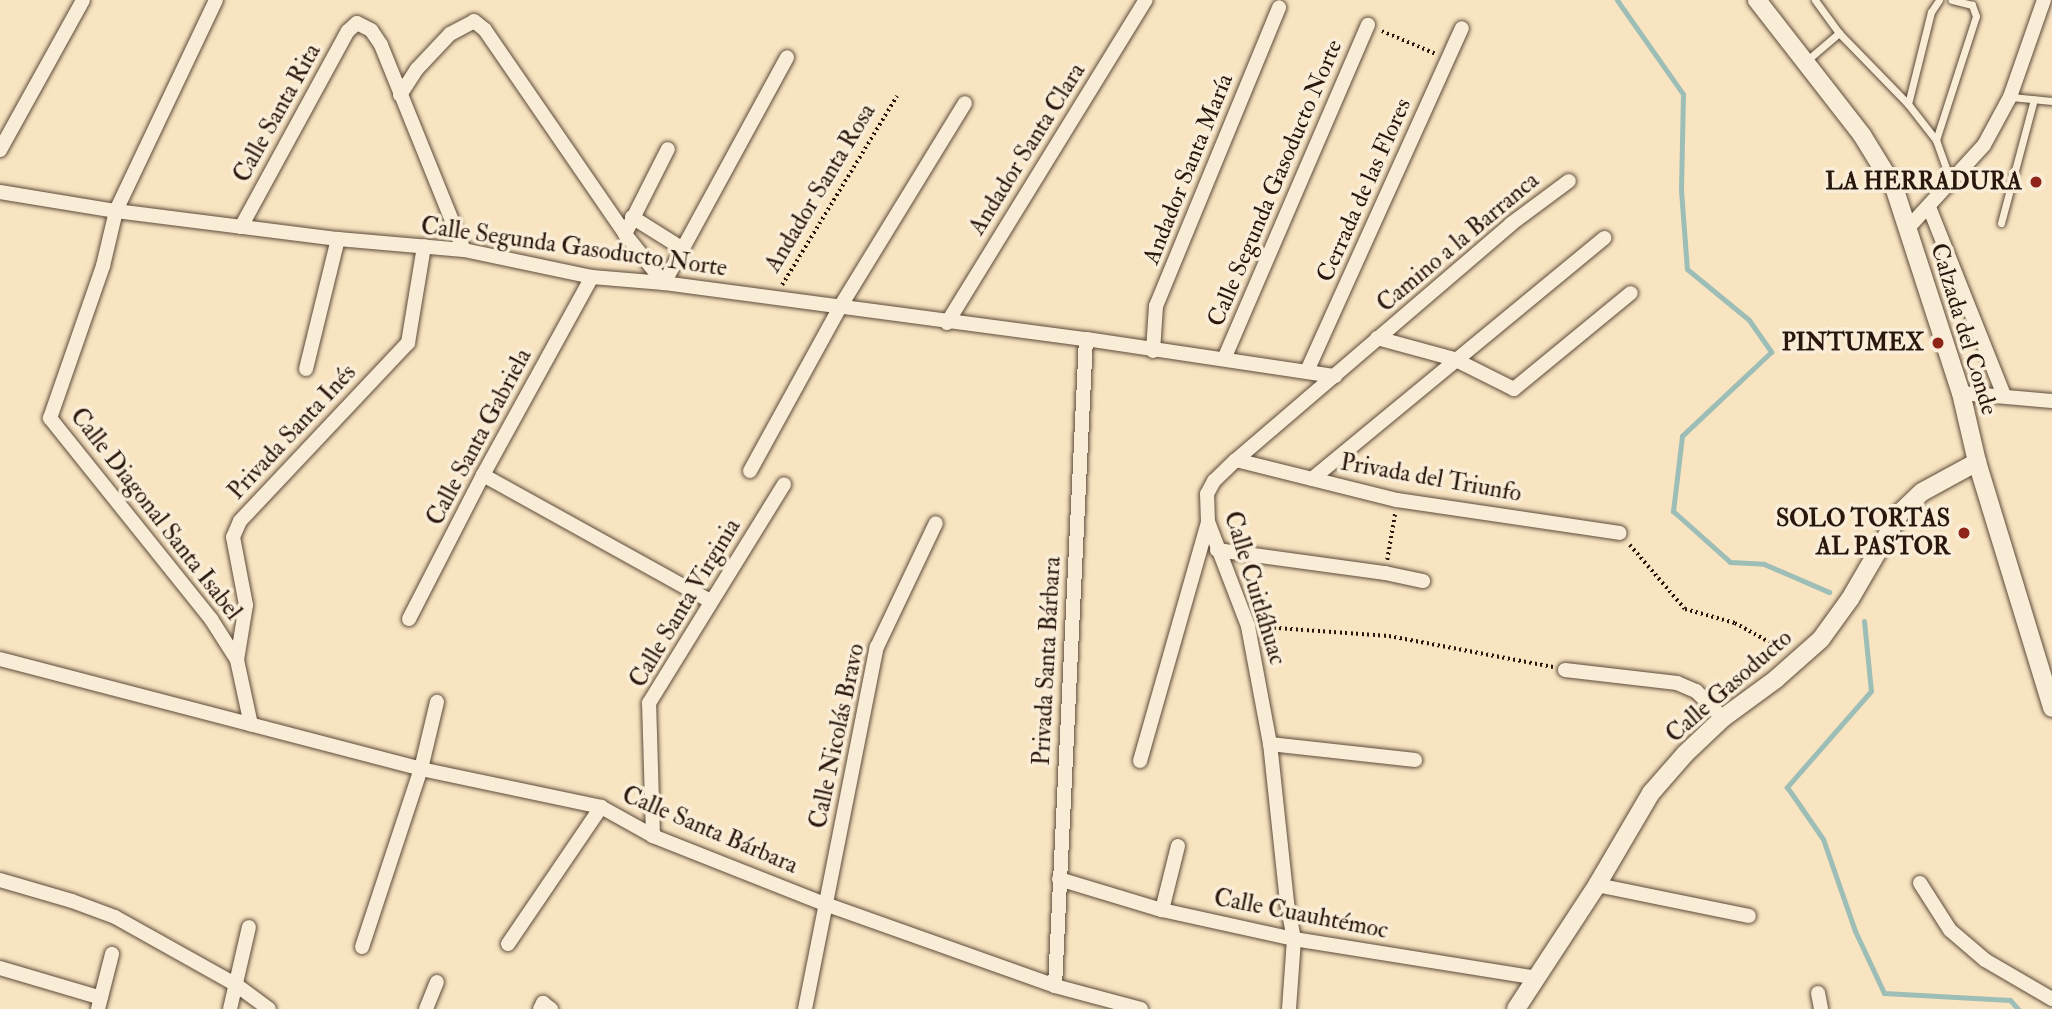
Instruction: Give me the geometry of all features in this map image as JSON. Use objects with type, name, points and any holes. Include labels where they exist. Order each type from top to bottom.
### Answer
[{"type":"street","points":[[0,150],[83,0]]},
{"type":"street","points":[[116,211],[216,0]]},
{"type":"street","name":"Andador Santa Clara","points":[[947,323],[1146,0]]},
{"type":"street","name":"Calzada del Conde","points":[[1757,0],[1878,160],[1894,187],[1961,393],[1977,462],[2052,708]]},
{"type":"street","points":[[1907,229],[1984,145],[2010,97],[2044,0]]},
{"type":"street","name":"Andador Santa María","points":[[1153,351],[1156,306],[1279,7]]},
{"type":"street","points":[[464,250],[400,96],[418,69],[450,34],[474,21],[485,30],[625,234],[664,284],[787,57]]},
{"type":"street","name":"Calle Santa Rita","points":[[241,227],[348,31],[356,23],[371,30],[380,45],[400,96]]},
{"type":"street","name":"Calle Segunda Gasoducto Norte","points":[[1224,359],[1368,25]]},
{"type":"street","name":"Cerrada de las Flores","points":[[1307,372],[1462,28]]},
{"type":"street","points":[[750,471],[840,307],[965,103]]},
{"type":"street","points":[[625,234],[668,149]]},
{"type":"street","name":"Camino a la Barranca","points":[[1377,338],[1511,224],[1569,181]]},
{"type":"street","name":"Calle Segunda Gasoducto Norte","points":[[0,192],[116,211],[241,227],[464,250],[592,277],[840,307],[1335,376]]},
{"type":"street","points":[[1929,207],[2004,395]]},
{"type":"street","name":"Calle Diagonal Santa Isabel","points":[[116,211],[103,266],[50,418],[211,618],[237,660],[250,725]]},
{"type":"street","points":[[632,217],[683,249]]},
{"type":"street","points":[[1312,479],[1454,359],[1604,238]]},
{"type":"street","points":[[306,369],[338,239]]},
{"type":"street","name":"Privada Santa Inés","points":[[237,660],[246,605],[233,537],[240,521],[250,506],[408,344],[424,246]]},
{"type":"street","name":"Calle Santa Gabriela","points":[[409,619],[483,475],[592,277]]},
{"type":"street","points":[[1377,338],[1454,359],[1514,389],[1631,293]]},
{"type":"street","name":"Calle Cuitláhuac","points":[[1289,1009],[1294,939],[1287,902],[1270,744],[1248,626],[1208,522],[1208,494],[1214,481],[1236,460],[1377,338]]},
{"type":"street","name":"Privada Santa Bárbara","points":[[1055,986],[1086,340]]},
{"type":"street","points":[[1961,393],[2052,401]]},
{"type":"street","name":"Privada del Triunfo","points":[[1236,460],[1397,500],[1620,533]]},
{"type":"street","name":"Calle Gasoducto","points":[[1516,1009],[1597,885],[1651,793],[1685,754],[1723,718],[1801,659],[1821,639],[1850,599],[1900,513],[1922,492],[1977,462]]},
{"type":"street","points":[[483,475],[710,601]]},
{"type":"street","name":"Calle Santa Virginia","points":[[653,836],[649,703],[784,484]]},
{"type":"street","points":[[1140,761],[1208,522]]},
{"type":"street","name":"Calle Nicolás Bravo","points":[[805,1009],[877,647],[936,523]]},
{"type":"street","points":[[1217,550],[1385,573],[1423,581]]},
{"type":"street","name":"Calle Santa Bárbara","points":[[0,659],[421,769],[601,807],[653,836],[825,904],[1055,986],[1141,1009]]},
{"type":"street","points":[[1565,670],[1677,683],[1696,691],[1723,718]]},
{"type":"street","points":[[362,947],[421,769],[437,702]]},
{"type":"street","points":[[1270,744],[1415,760]]},
{"type":"street","points":[[508,944],[601,807]]},
{"type":"street","points":[[1162,910],[1178,846]]},
{"type":"street","name":"Calle Cuauhtémoc","points":[[1059,879],[1162,910],[1294,939],[1537,978]]},
{"type":"street","points":[[0,880],[115,917],[234,984],[269,1009]]},
{"type":"street","points":[[1920,883],[1950,930],[1994,967],[2052,999]]},
{"type":"street","points":[[1597,885],[1749,916]]},
{"type":"street","points":[[230,1009],[249,926]]},
{"type":"street","points":[[0,969],[99,1004],[112,954]]},
{"type":"street","points":[[426,1009],[438,982]]},
{"type":"street","points":[[1818,993],[1821,1009]]},
{"type":"street","points":[[540,1009],[543,1003],[551,1009]]},
{"type":"lane","points":[[1815,0],[1839,33],[1908,104],[1936,140],[1951,182]]},
{"type":"lane","points":[[1908,104],[1931,12],[1939,0]]},
{"type":"lane","points":[[1936,140],[1976,16],[1972,5],[1952,0]]},
{"type":"lane","points":[[1805,62],[1839,33]]},
{"type":"lane","points":[[2010,97],[2052,101]]},
{"type":"lane","points":[[2001,223],[2034,99]]},
{"type":"path","points":[[1368,25],[1448,58]]},
{"type":"path","name":"Andador Santa Rosa","points":[[774,299],[897,96]]},
{"type":"path","points":[[1385,573],[1397,500]]},
{"type":"path","points":[[1620,533],[1685,609],[1735,623],[1801,659]]},
{"type":"path","points":[[1248,626],[1389,636],[1565,670]]},
{"type":"waterway","points":[[1617,0],[1683,94],[1681,190],[1687,269],[1749,320],[1771,352],[1682,436],[1673,511],[1730,562],[1764,564],[1829,592]]},
{"type":"waterway","points":[[1864,621],[1871,691],[1787,787],[1823,839],[1855,931],[1884,993],[2010,1000],[2018,1009]]},
{"type":"place","name":"LA HERRADURA","points":[[2036,182]]},
{"type":"place","name":"PINTUMEX","points":[[1938,343]]},
{"type":"place","name":"SOLO TORTAS AL PASTOR","points":[[1964,533]]}]
